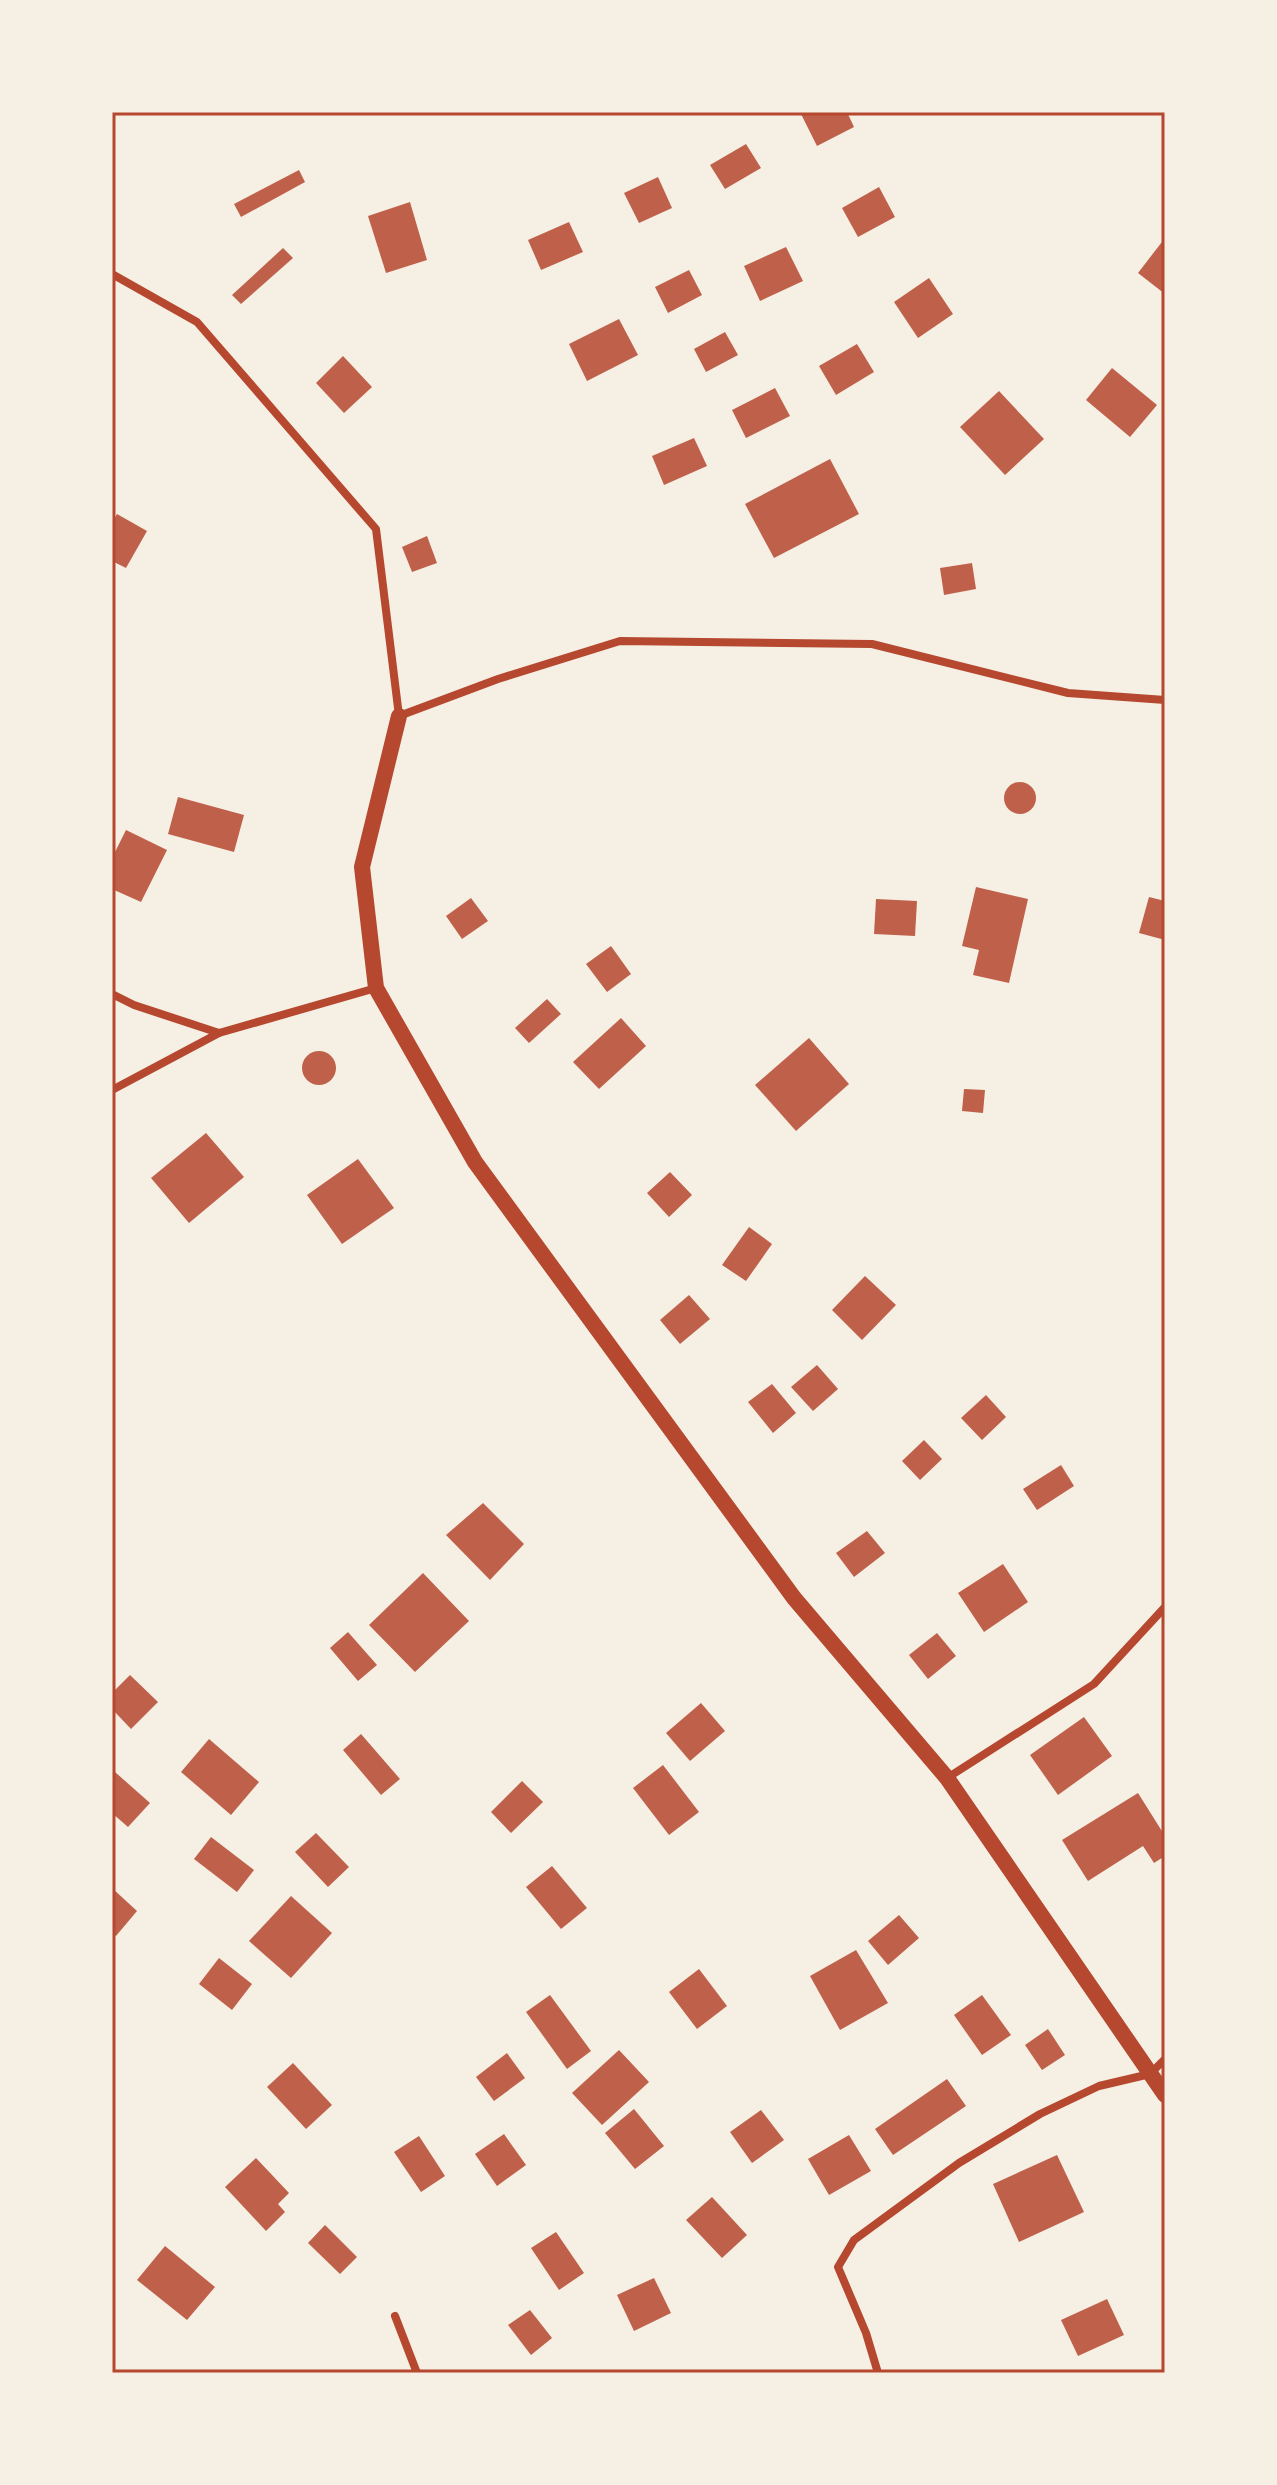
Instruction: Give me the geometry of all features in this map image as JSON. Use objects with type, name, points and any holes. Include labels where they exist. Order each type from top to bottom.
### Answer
[{"type":"main road","points":[[399,716],[362,867],[376,988],[475,1162],[794,1598],[947,1778],[1165,2095]]},
{"type":"street","points":[[112,274],[197,322],[376,529],[399,716],[498,679],[620,641],[872,644],[1068,693],[1165,700]]},
{"type":"street","points":[[112,1090],[219,1033],[376,988]]},
{"type":"street","points":[[112,994],[134,1005],[219,1033]]},
{"type":"street","points":[[947,1778],[1094,1684],[1165,1607]]},
{"type":"street","points":[[878,2373],[866,2333],[838,2267],[854,2240],[959,2163],[1040,2114],[1099,2086],[1150,2074],[1165,2059]]},
{"type":"street","points":[[395,2316],[417,2373]]},
{"type":"building","points":[[800,112],[847,112],[854,127],[817,146]]},
{"type":"building","points":[[746,144],[761,168],[725,189],[710,165]]},
{"type":"building","points":[[299,170],[305,182],[241,217],[234,204]]},
{"type":"building","points":[[658,177],[672,208],[639,223],[624,193]]},
{"type":"building","points":[[879,187],[895,217],[858,237],[842,208]]},
{"type":"building","points":[[410,202],[427,260],[386,273],[368,216]]},
{"type":"building","points":[[569,222],[583,252],[541,270],[528,240]]},
{"type":"building","points":[[1165,238],[1165,294],[1138,273]]},
{"type":"building","points":[[786,247],[803,281],[760,301],[744,266]]},
{"type":"building","points":[[283,248],[293,258],[241,304],[232,295]]},
{"type":"building","points":[[689,270],[702,295],[668,313],[655,287]]},
{"type":"building","points":[[929,278],[953,314],[918,338],[894,302]]},
{"type":"building","points":[[619,319],[638,355],[587,381],[569,344]]},
{"type":"building","points":[[725,332],[738,355],[706,372],[694,349]]},
{"type":"building","points":[[857,344],[874,372],[836,395],[819,366]]},
{"type":"building","points":[[343,356],[372,387],[344,413],[316,383]]},
{"type":"building","points":[[1112,368],[1157,405],[1130,437],[1086,400]]},
{"type":"building","points":[[775,388],[790,416],[746,438],[732,410]]},
{"type":"building","points":[[999,391],[1044,439],[1005,475],[960,427]]},
{"type":"building","points":[[694,438],[707,466],[664,485],[652,456]]},
{"type":"building","points":[[830,459],[859,514],[774,558],[745,504]]},
{"type":"building","points":[[117,514],[147,531],[126,568],[112,561],[112,523]]},
{"type":"building","points":[[427,536],[437,563],[412,572],[402,547]]},
{"type":"building","points":[[972,563],[976,589],[944,595],[940,568]]},
{"type":"building","points":[[1020,782],[1031,787],[1036,798],[1031,809],[1020,814],[1009,809],[1004,798],[1009,787]]},
{"type":"building","points":[[178,797],[244,815],[234,852],[168,834]]},
{"type":"building","points":[[126,830],[167,850],[141,902],[112,889],[112,858]]},
{"type":"building","points":[[976,887],[1028,899],[1009,983],[973,975],[979,950],[962,946]]},
{"type":"building","points":[[1149,897],[1165,901],[1165,940],[1139,933]]},
{"type":"building","points":[[471,898],[488,921],[462,939],[446,916]]},
{"type":"building","points":[[876,899],[917,901],[915,936],[874,934]]},
{"type":"building","points":[[611,946],[631,974],[607,992],[586,964]]},
{"type":"building","points":[[547,999],[561,1014],[529,1043],[515,1028]]},
{"type":"building","points":[[621,1018],[646,1046],[599,1089],[573,1062]]},
{"type":"building","points":[[809,1038],[849,1084],[796,1131],[755,1085]]},
{"type":"building","points":[[319,1051],[331,1056],[336,1068],[331,1080],[319,1085],[307,1080],[302,1068],[307,1056]]},
{"type":"building","points":[[964,1089],[985,1090],[983,1113],[962,1111]]},
{"type":"building","points":[[206,1133],[244,1177],[189,1223],[151,1178]]},
{"type":"building","points":[[358,1159],[394,1208],[342,1244],[307,1195]]},
{"type":"building","points":[[670,1172],[692,1195],[669,1217],[647,1193]]},
{"type":"building","points":[[749,1227],[772,1244],[746,1281],[722,1265]]},
{"type":"building","points":[[865,1276],[896,1305],[862,1340],[832,1310]]},
{"type":"building","points":[[689,1295],[710,1319],[680,1344],[660,1320]]},
{"type":"building","points":[[817,1365],[838,1389],[813,1411],[791,1387]]},
{"type":"building","points":[[772,1384],[796,1413],[773,1433],[748,1402]]},
{"type":"building","points":[[986,1395],[1006,1417],[982,1440],[961,1418]]},
{"type":"building","points":[[924,1440],[942,1459],[920,1480],[902,1461]]},
{"type":"building","points":[[1061,1465],[1074,1486],[1037,1510],[1023,1489]]},
{"type":"building","points":[[483,1503],[524,1544],[490,1580],[446,1535]]},
{"type":"building","points":[[867,1531],[885,1553],[854,1577],[836,1553]]},
{"type":"building","points":[[1003,1564],[1028,1602],[984,1632],[958,1593]]},
{"type":"building","points":[[423,1573],[469,1621],[415,1672],[369,1625]]},
{"type":"building","points":[[348,1632],[377,1665],[358,1681],[330,1648]]},
{"type":"building","points":[[937,1633],[956,1656],[928,1679],[909,1655]]},
{"type":"building","points":[[130,1675],[158,1702],[131,1729],[112,1709],[112,1693]]},
{"type":"building","points":[[701,1703],[725,1731],[690,1761],[666,1733]]},
{"type":"building","points":[[1084,1717],[1112,1756],[1058,1795],[1030,1755]]},
{"type":"building","points":[[361,1734],[400,1779],[381,1795],[343,1750]]},
{"type":"building","points":[[209,1739],[259,1782],[231,1815],[181,1772]]},
{"type":"building","points":[[663,1765],[699,1812],[669,1835],[633,1788]]},
{"type":"building","points":[[115,1772],[150,1803],[128,1827],[112,1813]]},
{"type":"building","points":[[522,1781],[543,1802],[511,1833],[491,1812]]},
{"type":"building","points":[[1138,1793],[1165,1836],[1165,1856],[1154,1863],[1143,1846],[1088,1881],[1062,1840]]},
{"type":"building","points":[[316,1833],[349,1867],[328,1887],[295,1852]]},
{"type":"building","points":[[211,1837],[254,1870],[237,1892],[194,1859]]},
{"type":"building","points":[[552,1866],[587,1908],[561,1929],[526,1887]]},
{"type":"building","points":[[112,1888],[137,1911],[116,1936],[112,1932]]},
{"type":"building","points":[[291,1896],[332,1933],[291,1978],[249,1941]]},
{"type":"building","points":[[899,1915],[919,1938],[888,1965],[868,1941]]},
{"type":"building","points":[[856,1950],[888,2003],[840,2030],[810,1976]]},
{"type":"building","points":[[219,1958],[252,1984],[232,2010],[199,1984]]},
{"type":"building","points":[[699,1969],[727,2006],[697,2029],[669,1992]]},
{"type":"building","points":[[550,1995],[591,2051],[567,2069],[526,2012]]},
{"type":"building","points":[[982,1995],[1011,2035],[982,2055],[954,2015]]},
{"type":"building","points":[[1048,2029],[1065,2055],[1042,2070],[1025,2045]]},
{"type":"building","points":[[619,2050],[649,2082],[602,2125],[572,2093]]},
{"type":"building","points":[[507,2053],[525,2078],[494,2101],[476,2077]]},
{"type":"building","points":[[293,2063],[332,2105],[306,2129],[267,2087]]},
{"type":"building","points":[[947,2079],[966,2106],[893,2155],[875,2129]]},
{"type":"building","points":[[634,2109],[664,2146],[635,2169],[605,2133]]},
{"type":"building","points":[[761,2110],[784,2140],[752,2163],[730,2132]]},
{"type":"building","points":[[504,2134],[526,2165],[497,2186],[475,2154]]},
{"type":"building","points":[[849,2135],[871,2171],[829,2195],[808,2159]]},
{"type":"building","points":[[419,2136],[445,2176],[421,2192],[394,2152]]},
{"type":"building","points":[[1057,2155],[1084,2212],[1019,2242],[993,2184]]},
{"type":"building","points":[[256,2158],[289,2193],[278,2204],[285,2212],[266,2231],[225,2187]]},
{"type":"building","points":[[712,2197],[747,2235],[722,2258],[686,2220]]},
{"type":"building","points":[[325,2225],[357,2257],[340,2274],[308,2243]]},
{"type":"building","points":[[556,2232],[584,2273],[559,2290],[531,2248]]},
{"type":"building","points":[[165,2246],[215,2287],[187,2320],[137,2280]]},
{"type":"building","points":[[654,2278],[671,2313],[634,2331],[617,2295]]},
{"type":"building","points":[[1107,2299],[1124,2335],[1078,2356],[1061,2320]]},
{"type":"building","points":[[530,2310],[552,2338],[531,2355],[508,2325]]}]
